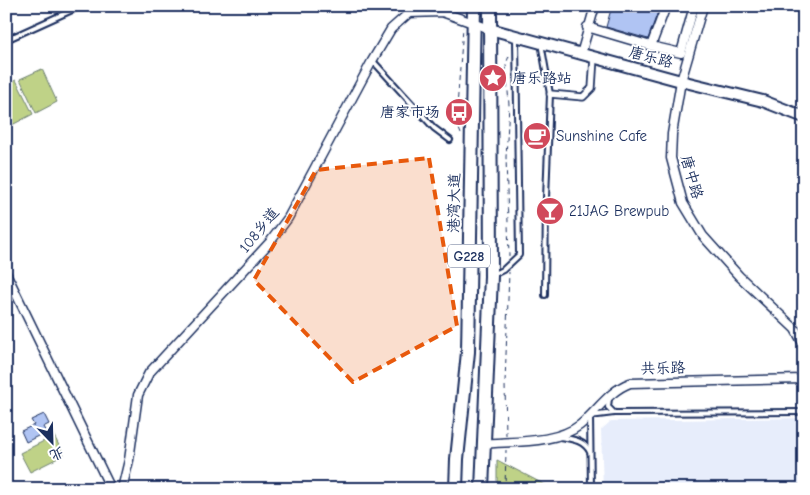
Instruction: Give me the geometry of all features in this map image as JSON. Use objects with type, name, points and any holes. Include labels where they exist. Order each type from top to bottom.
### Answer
[{"type":"highway","name":"港湾大道","points":[[456,489],[457,459],[468,352],[468,21],[474,6]]},
{"type":"highway","name":"G228","points":[[482,489],[491,276],[490,6]]},
{"type":"street","points":[[581,54],[587,28],[595,6]]},
{"type":"street","points":[[651,46],[666,6]]},
{"type":"street","points":[[587,28],[681,53],[694,6]]},
{"type":"street","name":"唐中路","points":[[703,6],[681,81],[672,134],[670,158],[683,203],[703,236],[739,276],[795,329],[804,344]]},
{"type":"street","points":[[441,9],[490,29]]},
{"type":"street","name":"108乡道","points":[[122,489],[129,460],[138,395],[149,373],[270,242],[288,218],[391,29],[409,13],[441,9]]},
{"type":"street","name":"唐乐路","points":[[490,29],[681,81],[763,101],[804,117]]},
{"type":"street","points":[[550,94],[583,97],[592,88],[594,58]]},
{"type":"street","points":[[6,273],[111,489]]},
{"type":"street","name":"共乐路","points":[[483,444],[557,437],[572,430],[620,388],[630,383],[804,379]]},
{"type":"lane","points":[[6,40],[81,6]]},
{"type":"lane","points":[[491,276],[503,270],[519,255],[516,36]]},
{"type":"lane","points":[[541,43],[550,94],[545,295]]},
{"type":"lane","points":[[372,61],[434,128],[450,140]]},
{"type":"lane","points":[[608,398],[608,407],[614,413]]},
{"type":"lane","points":[[591,489],[590,416],[614,413],[804,412]]},
{"type":"lane","points":[[557,437],[580,441],[586,445],[590,452]]},
{"type":"lane","points":[[778,489],[804,488]]},
{"type":"path","points":[[463,138],[456,121],[468,21]]},
{"type":"highlighted area","points":[[429,158],[457,326],[353,382],[254,280],[316,170]]},
{"type":"shaded area","points":[[804,418],[804,489],[603,489],[601,430],[611,421]]},
{"type":"green space","points":[[42,69],[57,102],[36,113],[20,79]]},
{"type":"green space","points":[[16,80],[33,114],[12,125],[6,113],[6,85]]},
{"type":"green space","points":[[54,436],[64,455],[30,472],[20,453]]},
{"type":"green space","points":[[497,460],[553,489],[497,489]]},
{"type":"building","points":[[612,6],[660,6],[648,39],[606,27]]},
{"type":"building","points":[[44,414],[49,424],[43,427],[46,432],[26,442],[21,431],[34,425],[31,420]]},
{"type":"place","name":"唐乐路站","points":[[493,78]]},
{"type":"place","name":"唐家市场","points":[[459,112]]},
{"type":"place","name":"Sunshine Cafe","points":[[537,136]]},
{"type":"place","name":"21JAG Brewpub","points":[[550,211]]}]
